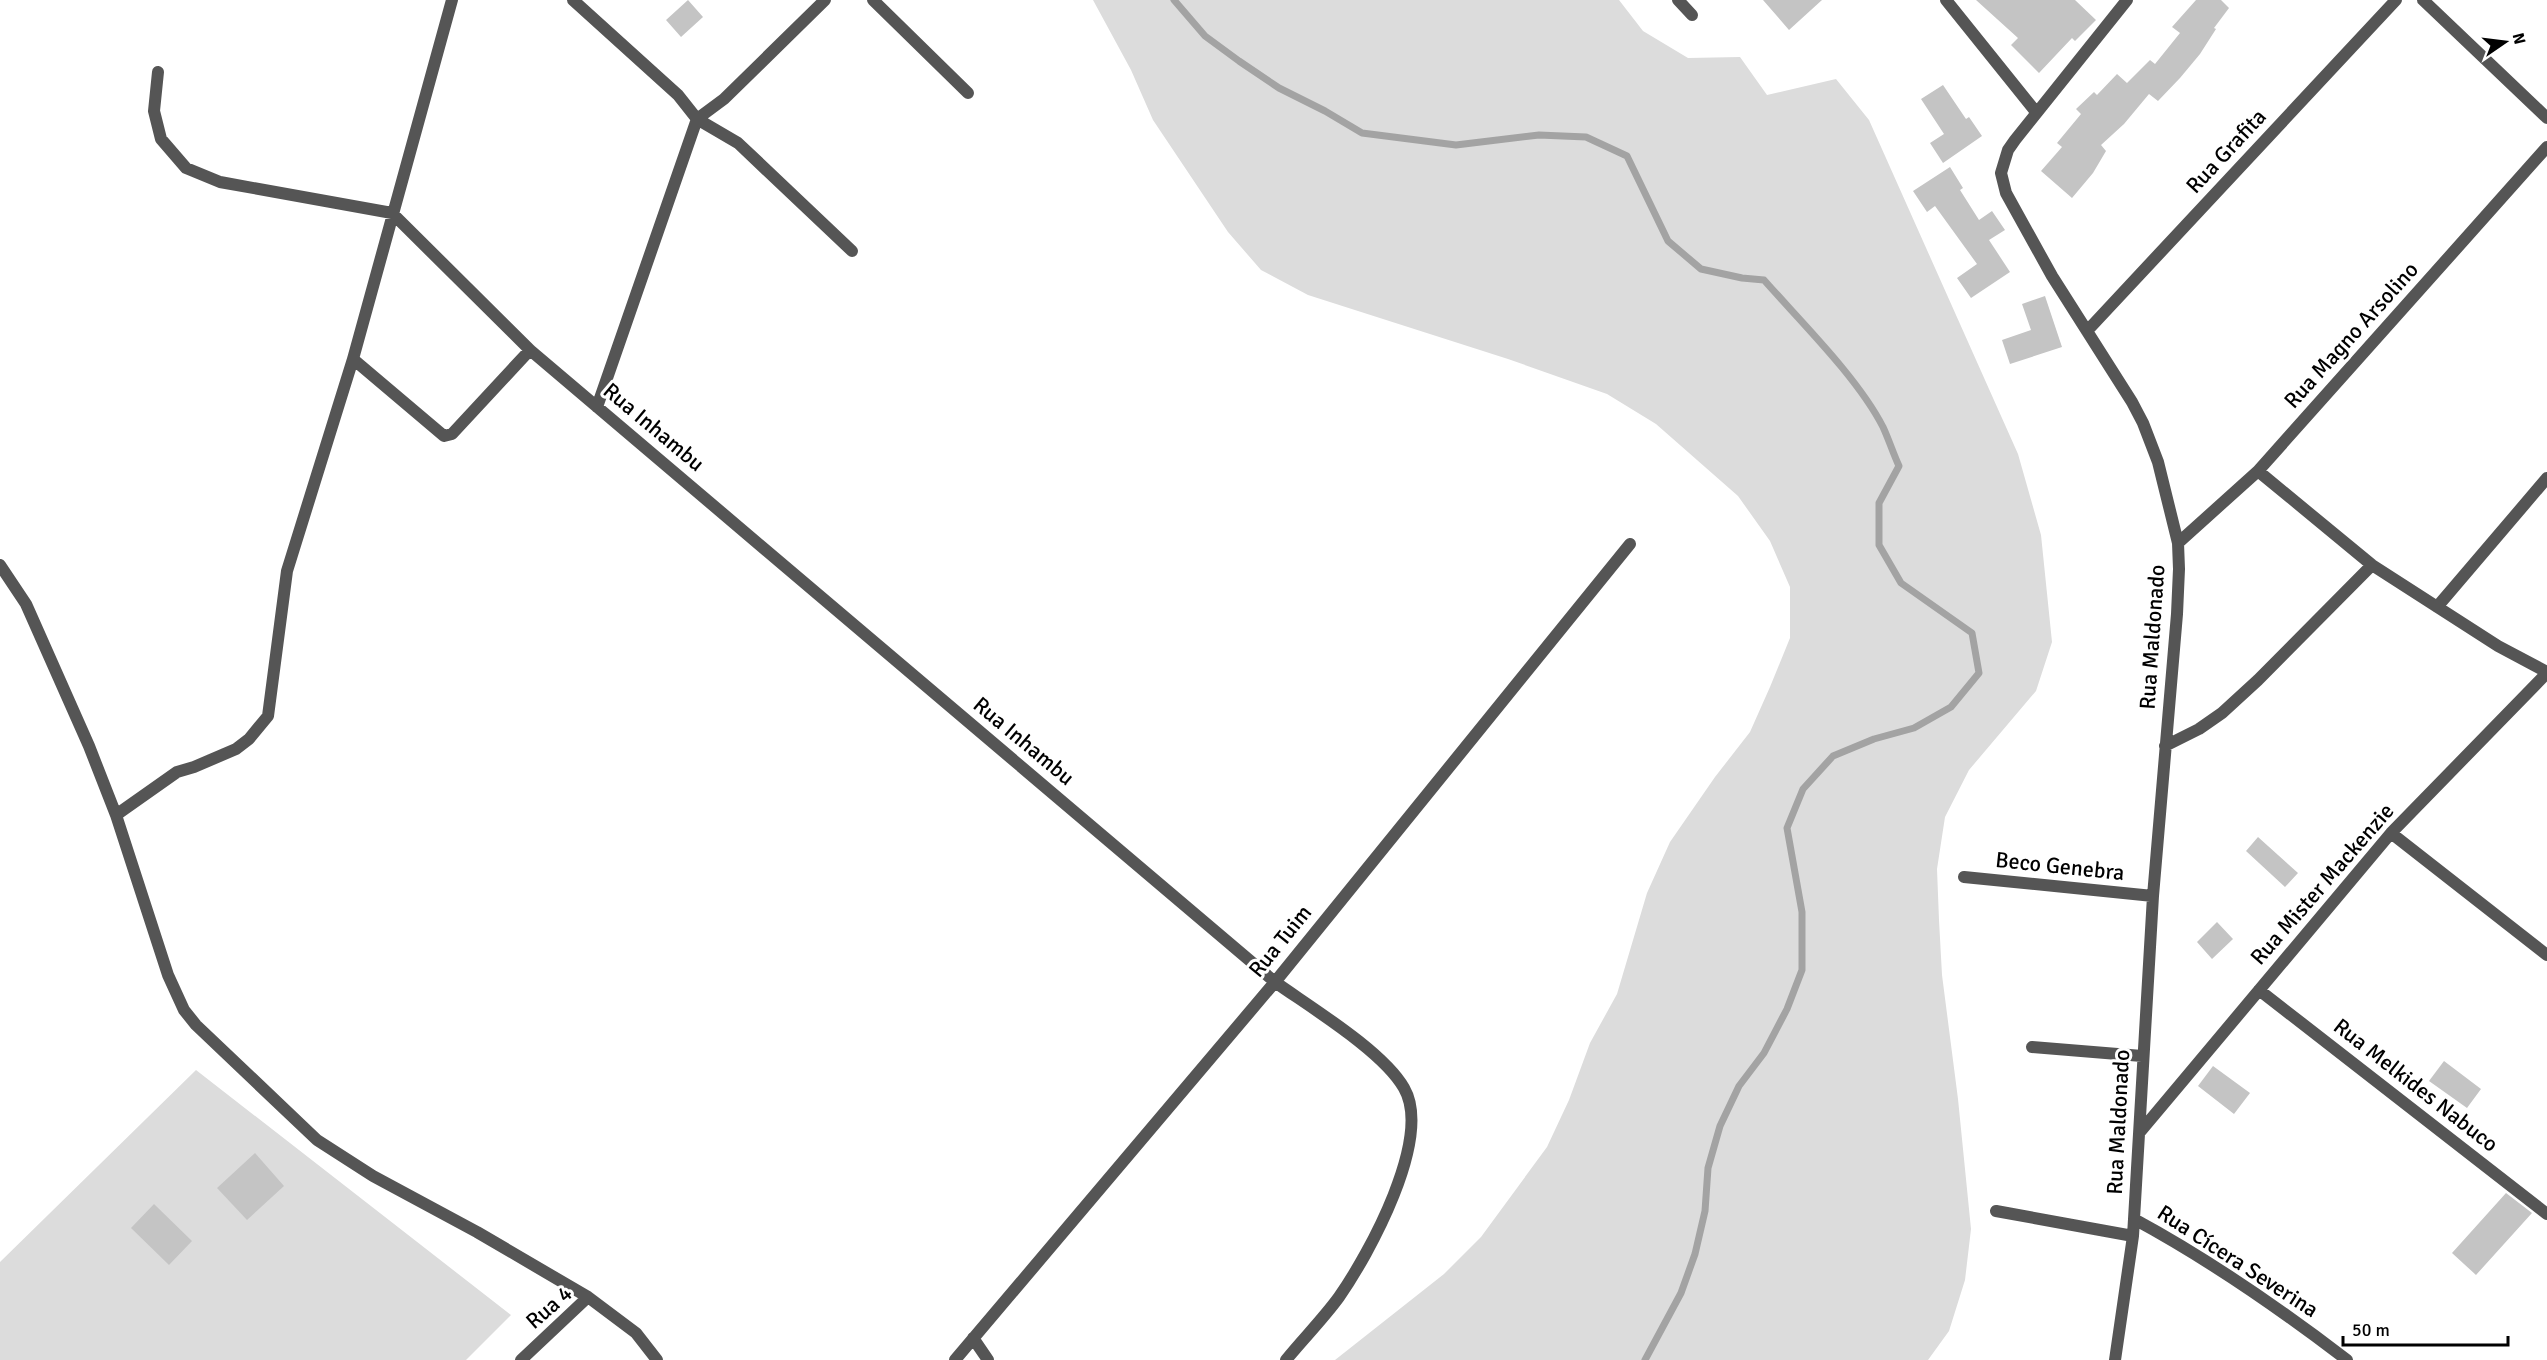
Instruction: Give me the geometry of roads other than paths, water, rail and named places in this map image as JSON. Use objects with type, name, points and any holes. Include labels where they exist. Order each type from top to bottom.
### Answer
[{"type":"street","points":[[116,815],[177,772],[236,749],[249,739],[268,716],[287,571],[353,359],[452,0]]},
{"type":"street","points":[[573,0],[687,105],[697,119],[738,143],[852,251]]},
{"type":"street","points":[[597,406],[697,119],[724,99],[825,0]]},
{"type":"street","points":[[873,0],[968,93]]},
{"type":"street","points":[[1678,0],[1692,15]]},
{"type":"street","points":[[1946,0],[2036,112]]},
{"type":"street","name":"Rua Maldonado","points":[[2115,1360],[2133,1236],[2153,896],[2180,569],[2178,543],[2161,471],[2143,423],[2115,374],[2052,276],[2002,182],[2001,173],[2008,150],[2127,0]]},
{"type":"street","name":"Rua Grafita","points":[[2087,332],[2396,0]]},
{"type":"street","points":[[2423,0],[2547,118]]},
{"type":"street","points":[[158,72],[154,111],[161,139],[186,168],[220,182],[392,213]]},
{"type":"street","name":"Rua Magno Arsolino","points":[[2178,543],[2258,471],[2547,147]]},
{"type":"street","name":"Rua Inhambu","points":[[392,213],[530,350],[1275,982],[1386,1065],[1404,1088],[1410,1100],[1411,1140],[1406,1161],[1379,1228],[1338,1299],[1286,1360]]},
{"type":"street","points":[[353,359],[444,436],[452,434],[530,350]]},
{"type":"street","points":[[2258,471],[2372,565],[2498,646],[2547,672]]},
{"type":"street","points":[[2437,607],[2547,478]]},
{"type":"street","name":"Rua Tuim","points":[[955,1360],[1275,982],[1630,544]]},
{"type":"street","points":[[0,565],[26,604],[89,746],[116,815],[168,975],[184,1010],[196,1025],[317,1140],[373,1176],[477,1232],[588,1297]]},
{"type":"street","points":[[2165,746],[2199,729],[2222,712],[2258,680],[2372,565]]},
{"type":"street","name":"Rua Mister Mackenzie","points":[[2140,1132],[2391,833],[2547,672]]},
{"type":"street","points":[[2391,833],[2547,955]]},
{"type":"street","name":"Beco Genebra","points":[[1964,877],[2153,896]]},
{"type":"street","name":"Rua Melkides Nabuco","points":[[2259,990],[2547,1214]]},
{"type":"street","points":[[2032,1047],[2142,1056]]},
{"type":"street","name":"Rua Cícera Severina","points":[[1996,1211],[2133,1236]]},
{"type":"street","name":"Rua Cícera Severina","points":[[2134,1219],[2216,1266],[2288,1315],[2347,1360]]},
{"type":"street","name":"Rua 4","points":[[521,1360],[588,1297],[636,1333],[657,1360]]},
{"type":"street","points":[[973,1338],[987,1360]]},
{"type":"waterway","points":[[1174,0],[1205,36],[1239,61],[1279,88],[1362,133],[1456,145],[1539,135],[1586,137],[1627,156],[1668,241],[1701,269],[1742,278],[1764,280],[1859,389],[1883,427],[1899,466],[1879,503],[1879,545],[1901,583],[1972,633],[1979,673],[1951,707],[1914,728],[1874,739],[1833,756],[1803,789],[1787,828],[1802,912],[1802,970],[1787,1009],[1764,1053],[1739,1086],[1720,1126],[1708,1168],[1705,1211],[1695,1254],[1681,1293],[1645,1360]]}]
